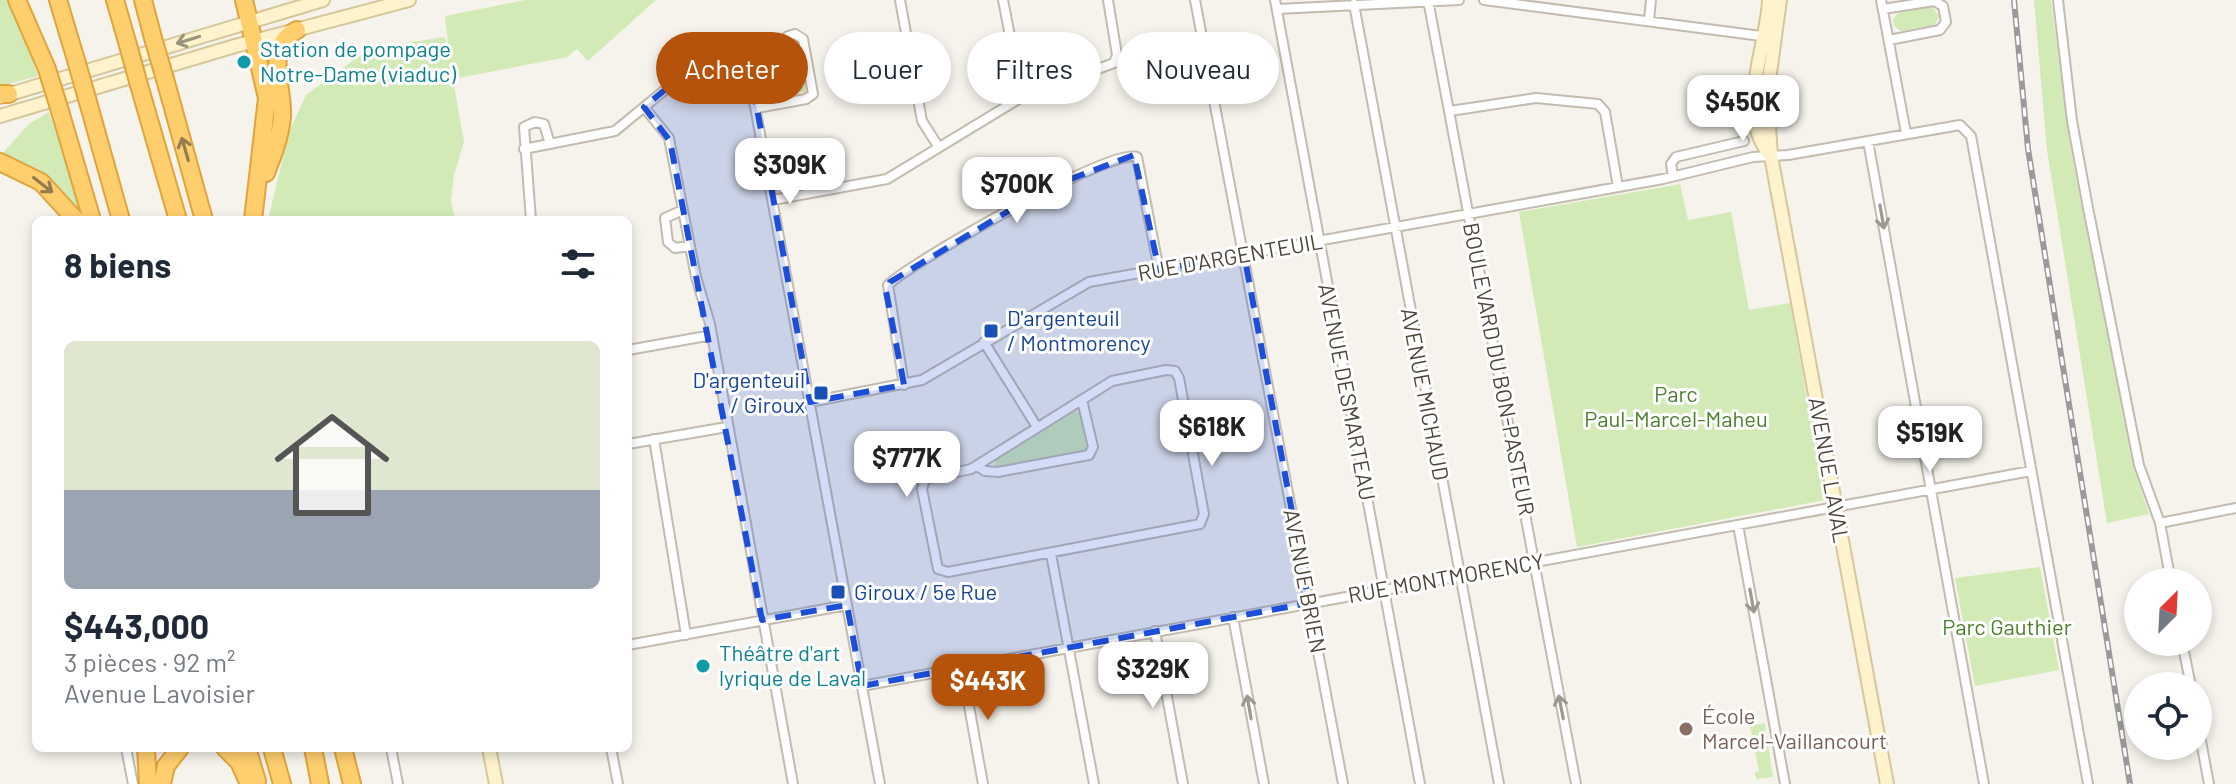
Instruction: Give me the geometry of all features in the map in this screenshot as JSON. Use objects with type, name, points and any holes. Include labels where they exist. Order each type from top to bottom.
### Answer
[{"type":"highway","points":[[17,0],[47,69]]},
{"type":"highway","points":[[27,0],[91,216]]},
{"type":"highway","points":[[58,0],[120,216]]},
{"type":"highway","points":[[115,0],[127,52],[177,216]]},
{"type":"highway","points":[[143,0],[203,216]]},
{"type":"highway","points":[[244,0],[267,104],[257,201]]},
{"type":"highway","points":[[254,216],[281,126],[277,51],[285,37],[297,30]]},
{"type":"highway","points":[[0,162],[41,182],[72,216]]},
{"type":"highway","points":[[146,752],[148,784]]},
{"type":"highway","points":[[162,784],[168,762],[177,752]]},
{"type":"highway","points":[[229,752],[239,762],[249,784]]},
{"type":"highway","points":[[248,752],[258,784]]},
{"type":"highway","points":[[273,752],[282,784]]},
{"type":"highway","points":[[314,752],[320,784]]},
{"type":"highway","points":[[344,752],[352,784]]},
{"type":"street","points":[[3,95],[127,52],[250,22],[323,0]]},
{"type":"street","points":[[0,116],[136,81],[255,42],[409,0]]},
{"type":"street","points":[[900,0],[922,121],[938,146]]},
{"type":"street","points":[[1003,0],[1009,32]]},
{"type":"street","points":[[1101,67],[1115,62],[1108,0]]},
{"type":"street","name":"AVENUE BRIEN","points":[[1195,0],[1343,784]]},
{"type":"street","points":[[1276,4],[1459,0]]},
{"type":"street","points":[[1484,0],[1771,37]]},
{"type":"street","points":[[1649,20],[1651,0]]},
{"type":"street","points":[[1769,0],[1771,37]]},
{"type":"street","points":[[1771,37],[1780,0]]},
{"type":"street","points":[[2058,0],[2072,121],[2088,208],[2139,465],[2160,523],[2168,568]]},
{"type":"street","name":"BOULEVARD DU BON-PASTEUR","points":[[1428,1],[1576,784]]},
{"type":"street","points":[[1889,40],[1940,30],[1945,24],[1944,11],[1934,1],[1882,4],[1906,133]]},
{"type":"street","name":"AVENUE DESMARTEAU","points":[[1276,4],[1420,784]]},
{"type":"street","name":"AVENUE MICHAUD","points":[[1354,4],[1499,784]]},
{"type":"street","name":"AVENUE LAVAL","points":[[1771,37],[1767,95],[1771,156],[1887,784]]},
{"type":"street","points":[[808,64],[813,88],[808,97]]},
{"type":"street","points":[[524,149],[612,132],[656,97]]},
{"type":"street","points":[[1450,111],[1536,98],[1598,104],[1605,112],[1618,187]]},
{"type":"street","points":[[755,104],[880,784]]},
{"type":"street","points":[[757,108],[775,104]]},
{"type":"street","points":[[773,200],[882,181],[1010,104]]},
{"type":"street","points":[[644,107],[669,138],[690,246],[712,335],[793,784]]},
{"type":"street","points":[[531,216],[523,130],[530,123],[544,124],[550,144]]},
{"type":"street","name":"RUE D'ARGENTEUIL","points":[[810,402],[904,385],[927,377],[1080,285],[1955,124],[1964,127],[1971,136],[2031,471]]},
{"type":"street","points":[[1673,176],[1671,162],[1676,157],[1744,141]]},
{"type":"street","points":[[1868,141],[1984,784]]},
{"type":"street","points":[[904,385],[888,285],[1053,185],[1123,155],[1137,157],[1159,270]]},
{"type":"street","points":[[683,210],[665,218],[668,242],[675,248],[690,246]]},
{"type":"street","points":[[632,349],[712,335]]},
{"type":"street","points":[[984,342],[1037,427]]},
{"type":"street","points":[[1175,371],[1204,518],[1198,525],[1188,528],[948,572],[938,569],[922,483],[928,477],[977,466],[1082,400],[1119,379],[1175,371]]},
{"type":"street","points":[[977,466],[985,471],[998,472],[1089,455],[1093,447],[1082,400]]},
{"type":"street","points":[[632,443],[727,427]]},
{"type":"street","points":[[654,439],[686,635]]},
{"type":"street","points":[[2031,471],[2088,784]]},
{"type":"street","name":"RUE MONTMORENCY","points":[[862,686],[2031,471]]},
{"type":"street","points":[[2160,523],[2236,508]]},
{"type":"street","points":[[1738,525],[1785,784]]},
{"type":"street","points":[[1051,554],[1094,784]]},
{"type":"street","points":[[632,644],[847,605]]},
{"type":"street","points":[[1233,617],[1264,784]]},
{"type":"street","points":[[1155,631],[1183,784]]},
{"type":"street","points":[[962,667],[983,784]]},
{"type":"street","points":[[127,752],[133,784]]},
{"type":"street","points":[[392,752],[398,784]]},
{"type":"street","points":[[490,752],[496,784]]},
{"type":"street","points":[[612,752],[618,784]]},
{"type":"street","points":[[2205,760],[2209,784]]},
{"type":"highlighted area","points":[[711,52],[756,103],[810,402],[904,385],[886,291],[890,282],[1047,188],[1134,155],[1159,270],[1244,254],[1309,603],[862,686],[847,605],[762,620],[670,141],[644,107]]},
{"type":"green space","points":[[0,0],[11,0],[38,76],[0,86]]},
{"type":"green space","points":[[525,0],[656,0],[588,61],[577,49],[567,57],[453,79],[464,142],[454,175],[451,200],[454,216],[269,216],[289,132],[306,95],[362,54],[379,47],[445,37],[450,61],[445,16]]},
{"type":"green space","points":[[2034,0],[2051,0],[2071,151],[2133,466],[2149,514],[2107,523],[2047,150]]},
{"type":"green space","points":[[1932,7],[1939,16],[1935,25],[1901,31],[1894,26],[1893,19],[1898,13]]},
{"type":"green space","points":[[49,112],[84,216],[0,157],[0,151],[3,153],[29,124]]},
{"type":"green space","name":"Parc Paul-Marcel-Maheu","points":[[1680,184],[1688,220],[1731,212],[1749,310],[1790,303],[1825,500],[1577,547],[1519,212]]},
{"type":"green space","points":[[1074,411],[1082,412],[1089,447],[1086,452],[995,467],[995,460]]},
{"type":"green space","name":"Parc Gauthier","points":[[2040,567],[2059,670],[1975,686],[1955,578]]},
{"type":"green space","points":[[1765,723],[1773,777],[1756,779],[1755,772],[1759,771],[1750,726]]},
{"type":"railway","points":[[2014,0],[2028,149],[2130,784]]},
{"type":"place","name":"Station de pompage Notre-Dame (viaduc)","points":[[244,62]]},
{"type":"place","name":"D'argenteuil / Montmorency","points":[[991,331]]},
{"type":"place","name":"D'argenteuil / Giroux","points":[[821,393]]},
{"type":"place","name":"Giroux / 5e Rue","points":[[838,592]]},
{"type":"place","name":"Théâtre d'art lyrique de Laval","points":[[703,666]]},
{"type":"place","name":"École Marcel-Vaillancourt","points":[[1686,729]]}]
